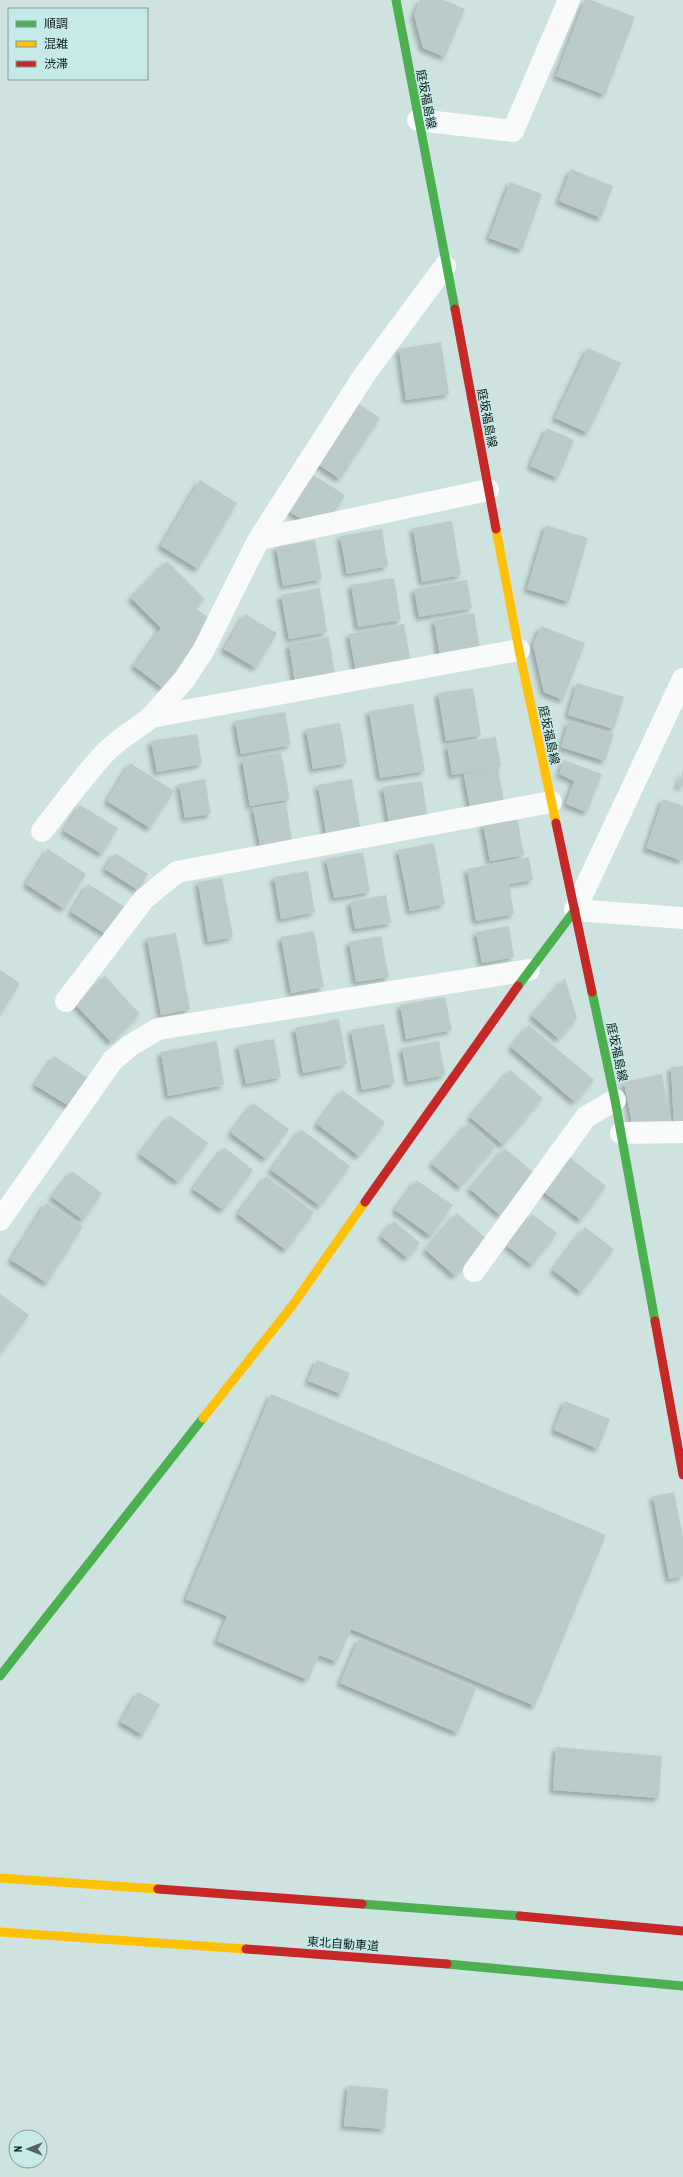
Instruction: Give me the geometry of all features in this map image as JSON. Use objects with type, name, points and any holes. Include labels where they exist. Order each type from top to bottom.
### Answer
[{"type":"main road","name":"庭坂福島線","points":[[396,0],[445,266],[519,650],[550,802],[575,910],[615,1100],[683,1475]]},
{"type":"main road","points":[[0,1676],[292,1306],[529,970],[575,910]]},
{"type":"main road","points":[[0,1878],[437,1909],[683,1931]]},
{"type":"main road","name":"東北自動車道","points":[[0,1932],[440,1963],[683,1986]]},
{"type":"street","points":[[418,120],[513,131],[569,0]]},
{"type":"street","points":[[42,832],[103,755],[124,735],[140,727],[151,717],[184,680],[203,652],[258,539],[365,374],[445,266]]},
{"type":"street","points":[[258,539],[488,490]]},
{"type":"street","points":[[151,717],[519,650]]},
{"type":"street","points":[[683,679],[575,910],[683,918]]},
{"type":"street","points":[[66,1001],[144,899],[177,872],[550,802]]},
{"type":"street","points":[[0,1220],[112,1060],[131,1045],[158,1029],[529,970]]},
{"type":"street","points":[[474,1271],[586,1117],[615,1100]]},
{"type":"street","points":[[621,1133],[683,1132]]},
{"type":"building","points":[[420,0],[444,0],[465,9],[445,57],[423,48],[414,15]]},
{"type":"building","points":[[585,0],[591,0],[635,17],[605,95],[556,76]]},
{"type":"building","points":[[571,169],[613,186],[601,218],[559,201]]},
{"type":"building","points":[[510,182],[542,194],[522,250],[489,238]]},
{"type":"building","points":[[441,342],[449,394],[406,400],[399,349]]},
{"type":"building","points":[[588,348],[621,363],[588,433],[555,418]]},
{"type":"building","points":[[356,402],[380,418],[340,479],[316,463]]},
{"type":"building","points":[[547,428],[574,440],[558,478],[530,466]]},
{"type":"building","points":[[313,475],[345,495],[332,516],[302,519],[290,512]]},
{"type":"building","points":[[200,480],[237,503],[198,569],[161,546]]},
{"type":"building","points":[[452,521],[461,575],[422,582],[413,528]]},
{"type":"building","points":[[546,525],[588,538],[569,602],[527,589]]},
{"type":"building","points":[[382,529],[388,566],[347,574],[340,536]]},
{"type":"building","points":[[315,540],[322,579],[283,586],[276,547]]},
{"type":"building","points":[[167,561],[205,599],[195,608],[212,620],[163,688],[134,666],[161,628],[131,598]]},
{"type":"building","points":[[394,578],[401,620],[358,627],[351,585]]},
{"type":"building","points":[[467,580],[472,608],[419,617],[414,589]]},
{"type":"building","points":[[320,588],[327,632],[289,639],[281,595]]},
{"type":"building","points":[[474,613],[480,650],[440,657],[434,620]]},
{"type":"building","points":[[245,614],[277,633],[256,668],[224,649]]},
{"type":"building","points":[[404,624],[411,663],[356,672],[349,634]]},
{"type":"building","points":[[541,626],[585,643],[563,700],[544,692],[533,645]]},
{"type":"building","points":[[329,637],[335,676],[295,683],[289,644]]},
{"type":"building","points":[[577,683],[624,697],[614,729],[568,715]]},
{"type":"building","points":[[473,688],[481,735],[446,741],[438,693]]},
{"type":"building","points":[[413,704],[425,771],[380,778],[369,711]]},
{"type":"building","points":[[285,712],[291,745],[241,754],[235,721]]},
{"type":"building","points":[[569,721],[614,734],[605,761],[561,747]]},
{"type":"building","points":[[340,723],[347,763],[313,769],[306,729]]},
{"type":"building","points":[[197,734],[202,764],[157,772],[151,741]]},
{"type":"building","points":[[496,737],[501,767],[452,775],[447,745]]},
{"type":"building","points":[[281,752],[290,799],[250,806],[242,759]]},
{"type":"building","points":[[564,760],[602,774],[587,812],[566,804],[574,781],[559,774]]},
{"type":"building","points":[[130,763],[174,791],[150,828],[107,801]]},
{"type":"building","points":[[498,768],[504,802],[470,808],[464,774]]},
{"type":"building","points":[[683,770],[683,787],[678,786]]},
{"type":"building","points":[[205,779],[211,814],[185,818],[179,784]]},
{"type":"building","points":[[352,779],[361,833],[327,839],[318,785]]},
{"type":"building","points":[[422,781],[428,817],[389,824],[383,787]]},
{"type":"building","points":[[663,799],[683,806],[683,861],[646,848]]},
{"type":"building","points":[[286,803],[292,840],[260,845],[253,808]]},
{"type":"building","points":[[80,805],[118,828],[102,854],[64,831]]},
{"type":"building","points":[[517,817],[524,855],[490,861],[483,824]]},
{"type":"building","points":[[434,843],[445,904],[410,911],[398,850]]},
{"type":"building","points":[[48,849],[86,874],[64,909],[26,884]]},
{"type":"building","points":[[363,852],[370,892],[334,898],[326,859]]},
{"type":"building","points":[[115,853],[148,874],[138,890],[105,869]]},
{"type":"building","points":[[529,857],[533,880],[509,884],[514,914],[476,921],[467,869]]},
{"type":"building","points":[[308,871],[315,912],[281,919],[274,877]]},
{"type":"building","points":[[222,878],[233,937],[208,942],[198,882]]},
{"type":"building","points":[[88,884],[127,908],[109,936],[71,912]]},
{"type":"building","points":[[386,895],[391,923],[355,929],[350,902]]},
{"type":"building","points":[[509,926],[514,957],[482,963],[476,932]]},
{"type":"building","points":[[314,931],[324,987],[291,993],[281,937]]},
{"type":"building","points":[[176,933],[190,1009],[161,1015],[147,938]]},
{"type":"building","points":[[381,936],[389,977],[356,982],[349,942]]},
{"type":"building","points":[[0,970],[20,983],[0,1015]]},
{"type":"building","points":[[105,976],[140,1014],[111,1042],[75,1004]]},
{"type":"building","points":[[565,978],[577,1018],[559,1039],[532,1016]]},
{"type":"building","points":[[445,997],[452,1030],[406,1039],[400,1005]]},
{"type":"building","points":[[339,1019],[347,1064],[303,1073],[295,1028]]},
{"type":"building","points":[[384,1024],[395,1083],[362,1090],[351,1030]]},
{"type":"building","points":[[529,1025],[594,1080],[575,1102],[511,1047]]},
{"type":"building","points":[[274,1039],[281,1077],[246,1084],[238,1045]]},
{"type":"building","points":[[217,1041],[224,1085],[168,1096],[161,1052]]},
{"type":"building","points":[[439,1041],[445,1075],[408,1082],[402,1048]]},
{"type":"building","points":[[54,1056],[88,1078],[69,1106],[35,1085]]},
{"type":"building","points":[[683,1066],[683,1126],[674,1126],[671,1067]]},
{"type":"building","points":[[510,1070],[543,1098],[503,1145],[470,1117]]},
{"type":"building","points":[[662,1074],[671,1121],[633,1128],[624,1082]]},
{"type":"building","points":[[342,1090],[385,1122],[359,1156],[317,1124]]},
{"type":"building","points":[[253,1103],[289,1129],[266,1159],[231,1133]]},
{"type":"building","points":[[170,1115],[208,1143],[178,1182],[140,1154]]},
{"type":"building","points":[[468,1123],[495,1147],[460,1187],[432,1164]]},
{"type":"building","points":[[301,1129],[350,1166],[320,1206],[271,1170]]},
{"type":"building","points":[[224,1147],[253,1170],[223,1210],[193,1189]]},
{"type":"building","points":[[505,1148],[535,1174],[500,1215],[470,1189]]},
{"type":"building","points":[[568,1156],[606,1186],[581,1220],[541,1190]]},
{"type":"building","points":[[72,1171],[102,1193],[83,1220],[52,1197]]},
{"type":"building","points":[[266,1176],[314,1212],[286,1250],[238,1214]]},
{"type":"building","points":[[416,1180],[453,1205],[431,1236],[395,1210]]},
{"type":"building","points":[[46,1203],[83,1226],[47,1283],[11,1260]]},
{"type":"building","points":[[457,1213],[487,1239],[455,1276],[426,1250]]},
{"type":"building","points":[[532,1214],[557,1233],[532,1265],[507,1246]]},
{"type":"building","points":[[394,1221],[420,1243],[407,1258],[381,1236]]},
{"type":"building","points":[[585,1227],[614,1249],[581,1292],[553,1270]]},
{"type":"building","points":[[0,1294],[29,1315],[0,1354]]},
{"type":"building","points":[[317,1360],[350,1373],[341,1394],[308,1381]]},
{"type":"building","points":[[271,1394],[606,1535],[535,1706],[351,1629],[337,1662],[319,1655],[308,1680],[217,1641],[227,1616],[186,1599]]},
{"type":"building","points":[[565,1401],[610,1419],[598,1449],[554,1430]]},
{"type":"building","points":[[674,1492],[683,1538],[683,1576],[669,1579],[653,1496]]},
{"type":"building","points":[[359,1639],[476,1688],[458,1733],[340,1683]]},
{"type":"building","points":[[138,1692],[160,1704],[143,1735],[121,1722]]},
{"type":"building","points":[[556,1747],[662,1756],[659,1798],[553,1790]]},
{"type":"building","points":[[348,2085],[388,2089],[385,2129],[344,2126]]},
{"type":"traffic: fast","points":[[396,0],[455,309]]},
{"type":"traffic: fast","points":[[518,986],[575,910]]},
{"type":"traffic: fast","points":[[592,992],[615,1100],[655,1321]]},
{"type":"traffic: fast","points":[[0,1676],[203,1418]]},
{"type":"traffic: fast","points":[[362,1904],[520,1916]]},
{"type":"traffic: fast","points":[[447,1964],[683,1986]]},
{"type":"traffic: slow","points":[[496,529],[519,650],[556,823]]},
{"type":"traffic: slow","points":[[203,1418],[292,1306],[365,1202]]},
{"type":"traffic: slow","points":[[0,1878],[158,1889]]},
{"type":"traffic: slow","points":[[0,1932],[246,1949]]},
{"type":"traffic: jam","points":[[455,309],[496,529]]},
{"type":"traffic: jam","points":[[556,823],[592,992]]},
{"type":"traffic: jam","points":[[365,1202],[518,986]]},
{"type":"traffic: jam","points":[[655,1321],[683,1475]]},
{"type":"traffic: jam","points":[[158,1889],[362,1904]]},
{"type":"traffic: jam","points":[[520,1916],[683,1931]]},
{"type":"traffic: jam","points":[[246,1949],[447,1964]]}]
